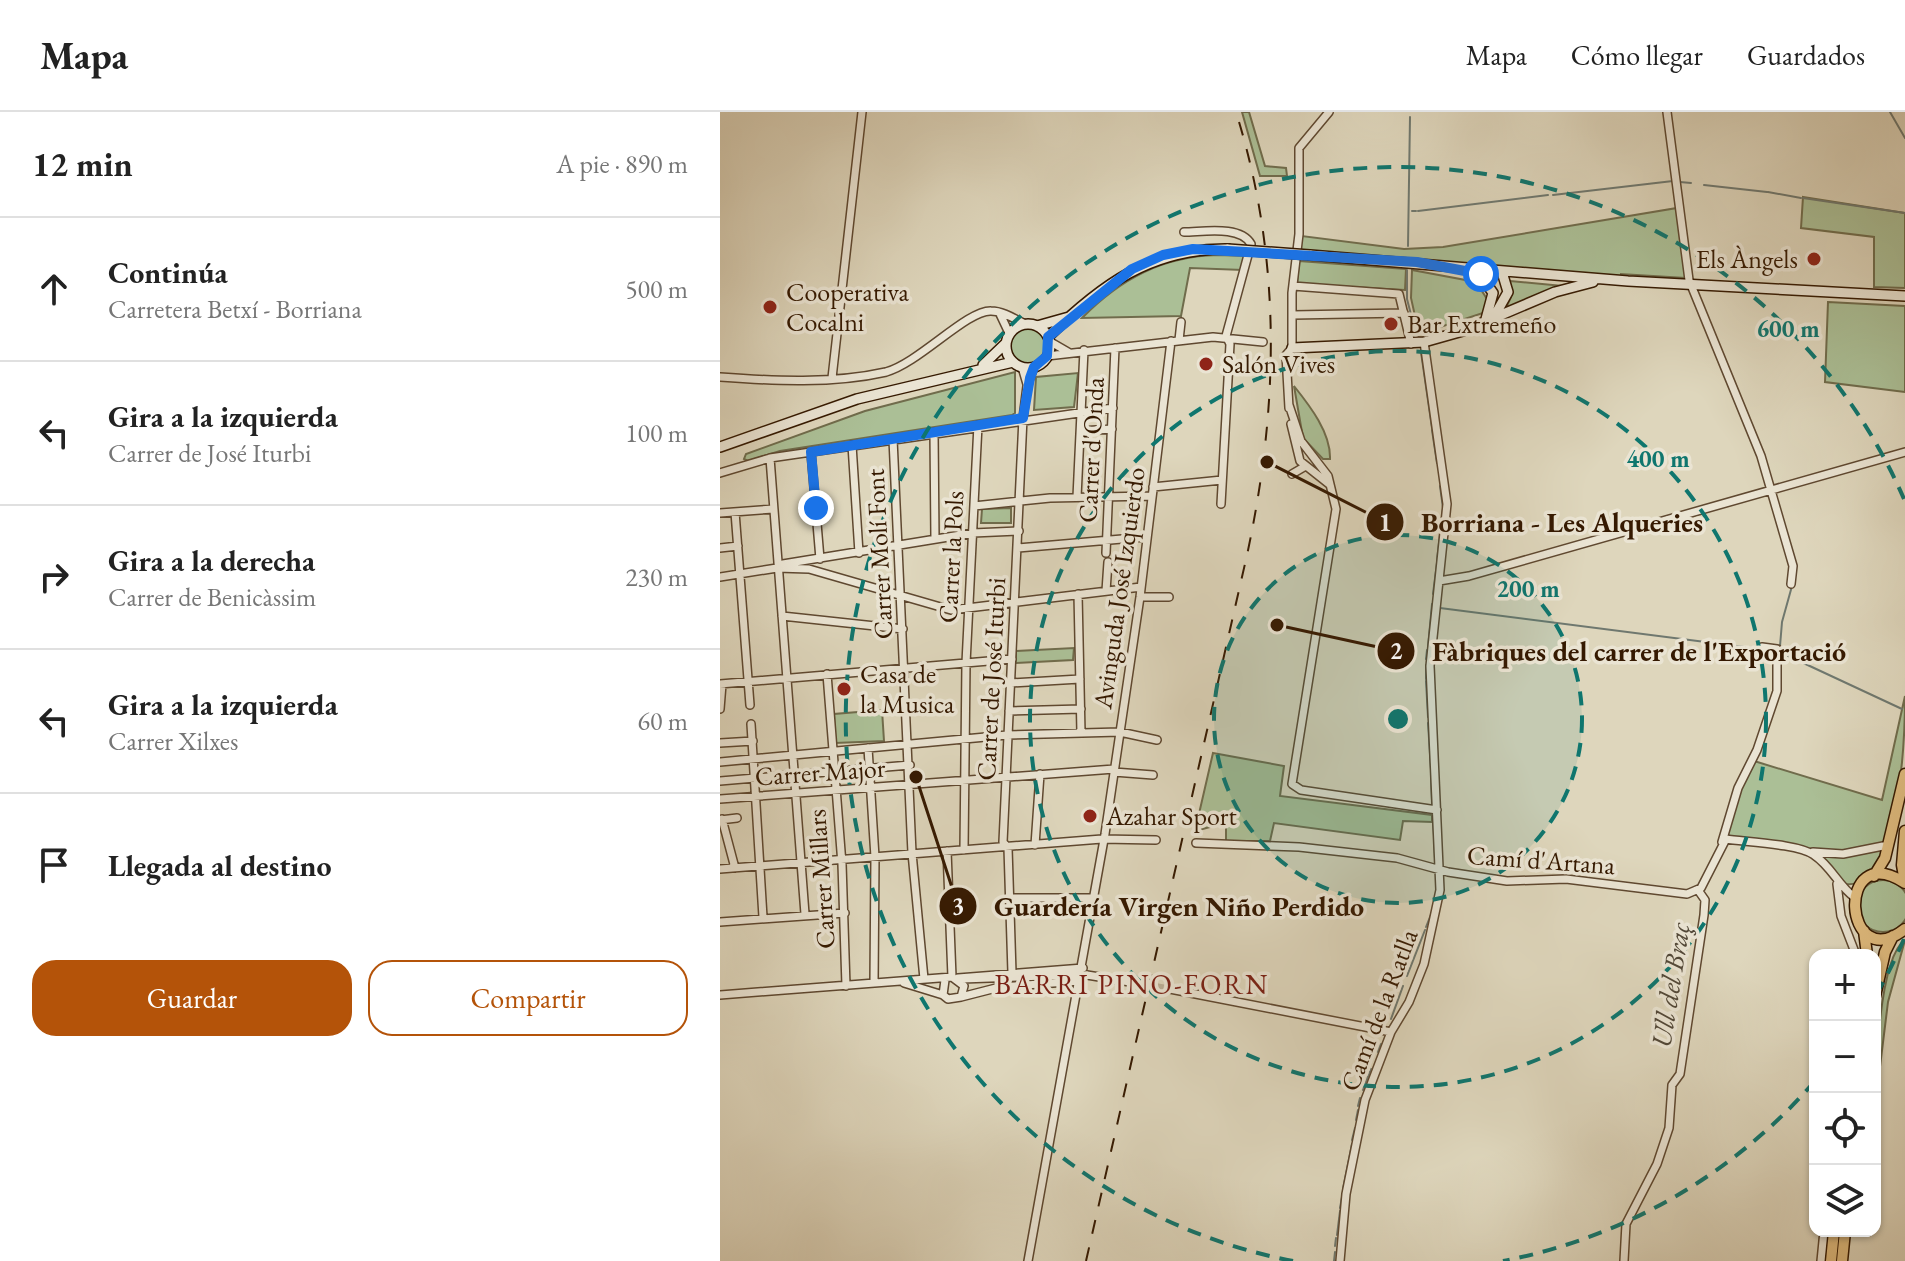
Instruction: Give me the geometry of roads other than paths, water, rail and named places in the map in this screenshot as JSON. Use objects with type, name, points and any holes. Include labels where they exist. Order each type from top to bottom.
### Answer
[{"type":"main road","points":[[720,447],[857,399],[980,367],[1034,367],[1047,356],[1049,339],[1122,277],[1150,260],[1193,249],[1417,262],[1628,281],[1905,296]]},
{"type":"main road","points":[[1417,262],[1469,272],[1593,282],[1628,281]]},
{"type":"main road","points":[[1460,266],[1502,274],[1560,275]]},
{"type":"main road","points":[[1469,272],[1484,280],[1493,293]]},
{"type":"main road","points":[[1488,320],[1493,293],[1502,274]]},
{"type":"main road","points":[[1488,320],[1507,295],[1502,274]]},
{"type":"main road","points":[[1292,348],[1424,342],[1555,292],[1593,282]]},
{"type":"main road","points":[[980,367],[1025,324],[1037,326],[1072,317]]},
{"type":"main road","points":[[1037,326],[1049,339]]},
{"type":"main road","points":[[1007,338],[1018,365]]},
{"type":"main road","points":[[1905,774],[1885,858],[1874,876],[1857,892],[1856,921],[1864,931],[1883,938],[1905,929]]},
{"type":"main road","points":[[1874,876],[1885,875],[1905,882],[1902,865],[1905,831]]},
{"type":"main road","points":[[1864,931],[1866,949]]},
{"type":"main road","points":[[1881,967],[1893,936]]},
{"type":"main road","points":[[1831,1261],[1833,1237]]},
{"type":"main road","points":[[1842,1261],[1844,1237]]},
{"type":"street","points":[[832,378],[862,112]]},
{"type":"street","points":[[1328,481],[1306,468],[1297,453],[1289,405],[1286,355],[1292,348],[1293,286],[1299,234],[1299,148],[1329,112]]},
{"type":"street","points":[[1667,112],[1691,285],[1761,456],[1793,566],[1791,584]]},
{"type":"street","points":[[1184,232],[1233,233],[1250,242],[1227,337],[1230,345],[1221,504]]},
{"type":"street","points":[[1293,286],[1400,294],[1411,344]]},
{"type":"street","points":[[998,312],[1006,322],[1007,338]]},
{"type":"street","points":[[720,377],[769,381],[886,372],[923,354],[975,314],[998,312],[1025,324]]},
{"type":"street","points":[[1293,315],[1404,313]]},
{"type":"street","name":"Avinguda José Izquierdo","points":[[1028,1261],[1095,898],[1140,597],[1145,537],[1175,341],[1181,322]]},
{"type":"street","points":[[1047,356],[1227,337],[1263,342]]},
{"type":"street","points":[[1049,339],[1068,352]]},
{"type":"street","name":"Camí de la Ratlla","points":[[1340,1261],[1346,1194],[1365,1100],[1391,1032],[1409,1002],[1424,964],[1439,904],[1441,869],[1430,666],[1447,504],[1424,342]]},
{"type":"street","name":"Carrer d'Onda","points":[[1106,591],[1115,348]]},
{"type":"street","points":[[1077,497],[1084,350]]},
{"type":"street","name":"Carrer de José Iturbi","points":[[1018,365],[1027,386]]},
{"type":"street","name":"Carrer de José Iturbi","points":[[1012,973],[1008,848],[1003,842],[1005,777],[1023,418],[1027,386],[1034,367]]},
{"type":"street","points":[[1289,405],[1306,448],[1319,463],[1328,481],[1336,509],[1292,784],[1301,790],[1437,810]]},
{"type":"street","points":[[720,473],[770,458],[1023,418],[1113,408]]},
{"type":"street","name":"Carrer la Pols","points":[[964,850],[966,663],[978,425]]},
{"type":"street","points":[[1081,431],[1112,429]]},
{"type":"street","points":[[934,432],[935,539]]},
{"type":"street","name":"Carrer Molí Font","points":[[893,439],[912,853],[924,979]]},
{"type":"street","points":[[852,445],[859,553]]},
{"type":"street","points":[[1297,453],[1306,448]]},
{"type":"street","points":[[811,452],[820,559]]},
{"type":"street","points":[[1439,581],[1469,576],[1905,452]]},
{"type":"street","points":[[770,458],[805,914]]},
{"type":"street","points":[[1292,474],[1306,468],[1314,469],[1319,463]]},
{"type":"street","points":[[974,506],[1020,500],[1108,497],[1222,480]]},
{"type":"street","points":[[720,513],[773,509]]},
{"type":"street","points":[[735,512],[750,705]]},
{"type":"street","points":[[720,577],[973,533],[1019,531]]},
{"type":"street","points":[[1018,548],[1145,537]]},
{"type":"street","points":[[720,548],[738,546]]},
{"type":"street","points":[[808,560],[809,569]]},
{"type":"street","points":[[777,568],[809,569],[951,610],[1141,587]]},
{"type":"street","points":[[1078,594],[1081,733]]},
{"type":"street","points":[[1140,597],[1169,597]]},
{"type":"street","points":[[782,616],[903,629]]},
{"type":"street","points":[[1624,1261],[1626,1224],[1657,1164],[1669,1128],[1672,1085],[1680,1074],[1704,915],[1705,900],[1698,890],[1722,843],[1738,788],[1757,750],[1777,691],[1777,649],[1762,647]]},
{"type":"street","points":[[720,709],[721,684],[1012,659]]},
{"type":"street","name":"Carrer Millars","points":[[827,674],[845,913],[846,986]]},
{"type":"street","points":[[1011,683],[1080,679]]},
{"type":"street","points":[[1009,711],[1081,709]]},
{"type":"street","points":[[751,724],[763,917]]},
{"type":"street","points":[[720,762],[1007,735],[1120,732],[1157,740]]},
{"type":"street","points":[[721,741],[753,741]]},
{"type":"street","points":[[868,748],[875,857],[874,983]]},
{"type":"street","points":[[720,781],[834,774],[910,765]]},
{"type":"street","name":"Carrer Major","points":[[720,799],[1040,774],[1114,771],[1153,775]]},
{"type":"street","points":[[1035,845],[1040,774]]},
{"type":"street","points":[[735,868],[721,820],[737,818]]},
{"type":"street","points":[[720,869],[1102,839],[1156,840]]},
{"type":"street","points":[[1722,843],[1726,839],[1843,854],[1883,846]]},
{"type":"street","name":"Camí d'Artana","points":[[1196,843],[1299,847],[1397,858],[1507,881],[1566,879],[1687,894],[1698,890]]},
{"type":"street","points":[[947,851],[954,979],[962,995]]},
{"type":"street","points":[[1810,852],[1825,864],[1837,884],[1841,916],[1854,949]]},
{"type":"street","points":[[1837,884],[1857,892]]},
{"type":"street","points":[[1008,898],[1095,898]]},
{"type":"street","points":[[720,922],[845,913]]},
{"type":"street","points":[[943,995],[954,979],[1012,973],[1082,975],[1136,983]]},
{"type":"street","points":[[902,982],[948,999],[1000,987],[1082,975]]},
{"type":"street","points":[[720,995],[924,979],[989,981],[1082,975]]},
{"type":"street","points":[[962,995],[989,981]]},
{"type":"street","points":[[1170,989],[1391,1032]]},
{"type":"street","points":[[1821,1261],[1823,1237]]},
{"type":"waterway","points":[[1890,112],[1905,138]]},
{"type":"waterway","points":[[1408,246],[1410,117]]},
{"type":"waterway","points":[[1553,195],[1673,181]]},
{"type":"waterway","points":[[1680,182],[1691,183]]},
{"type":"waterway","points":[[1704,185],[1767,192]]},
{"type":"waterway","points":[[1768,192],[1801,198]]},
{"type":"waterway","points":[[1418,211],[1548,195]]},
{"type":"waterway","points":[[1803,198],[1905,213]]},
{"type":"waterway","points":[[1407,270],[1407,299],[1416,334]]},
{"type":"waterway","points":[[1421,352],[1432,428]]},
{"type":"waterway","points":[[1432,430],[1437,463]]},
{"type":"waterway","points":[[1437,560],[1443,508],[1440,486]]},
{"type":"waterway","points":[[1433,594],[1437,563]]},
{"type":"waterway","name":"Ull del Braç","points":[[1780,646],[1782,622],[1792,586]]},
{"type":"waterway","points":[[1428,647],[1432,604]]},
{"type":"waterway","points":[[1440,608],[1760,649]]},
{"type":"waterway","points":[[1426,659],[1427,650]]},
{"type":"waterway","points":[[1784,654],[1902,709]]},
{"type":"waterway","points":[[1426,665],[1426,679]]},
{"type":"waterway","points":[[1426,681],[1428,717]]},
{"type":"waterway","points":[[1428,723],[1430,754]]},
{"type":"waterway","points":[[1430,756],[1431,769]]},
{"type":"waterway","points":[[1431,776],[1432,804]]},
{"type":"waterway","points":[[1433,822],[1434,835]]},
{"type":"waterway","points":[[1434,838],[1435,858]]},
{"type":"waterway","points":[[1436,876],[1436,893]]},
{"type":"waterway","points":[[1426,927],[1432,912]]},
{"type":"waterway","points":[[1407,976],[1425,930]]},
{"type":"waterway","points":[[1391,1019],[1403,986]]},
{"type":"waterway","points":[[1378,1052],[1381,1044]]},
{"type":"waterway","points":[[1363,1090],[1371,1069]]},
{"type":"waterway","name":"Ull del Braç","points":[[1673,1114],[1675,1096]]},
{"type":"waterway","points":[[1358,1106],[1360,1098]]},
{"type":"waterway","points":[[1356,1120],[1358,1110]]},
{"type":"waterway","points":[[1352,1140],[1355,1128]]},
{"type":"waterway","points":[[1343,1189],[1352,1144]]},
{"type":"waterway","points":[[1340,1208],[1343,1192]]},
{"type":"waterway","points":[[1337,1235],[1340,1211]]},
{"type":"waterway","points":[[1335,1246],[1336,1238]]},
{"type":"waterway","points":[[1334,1261],[1335,1252]]},
{"type":"tunnel","points":[[1136,983],[1170,989]]},
{"type":"railway","points":[[1086,1261],[1258,499],[1270,388],[1268,277],[1262,222],[1236,112]]},
{"type":"place","name":"Els Àngels","points":[[1814,259]]},
{"type":"place","name":"Cooperativa Cocalni","points":[[770,307]]},
{"type":"place","name":"Bar Extremeño","points":[[1391,324]]},
{"type":"place","name":"Salón Vives","points":[[1206,364]]},
{"type":"place","name":"Borriana - Les Alqueries","points":[[1267,462]]},
{"type":"place","name":"Fàbriques del carrer de l'Exportació","points":[[1277,625]]},
{"type":"place","name":"Casa de la Musica","points":[[844,689]]},
{"type":"place","name":"Guardería Virgen Niño Perdido","points":[[916,777]]},
{"type":"place","name":"Azahar Sport","points":[[1090,816]]},
{"type":"district","name":"BARRI PINO-FORN","points":[[1132,984]]}]
